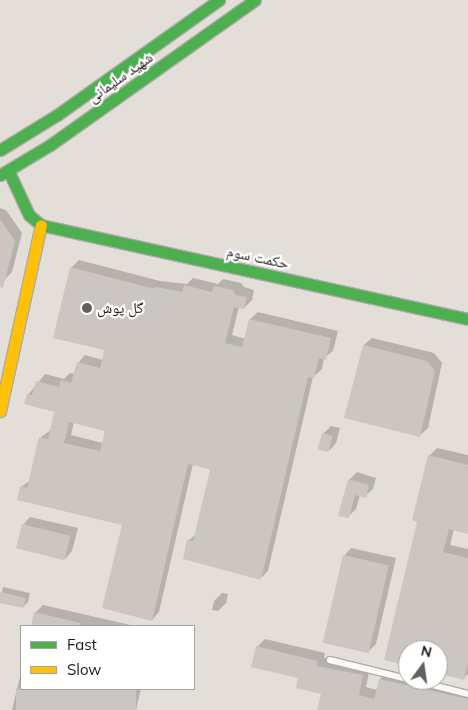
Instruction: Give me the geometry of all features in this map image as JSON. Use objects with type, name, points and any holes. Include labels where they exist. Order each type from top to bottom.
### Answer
[{"type":"street","name":"شهید سلیمانی","points":[[0,150],[57,116],[219,0]]},
{"type":"street","name":"شهید سلیمانی","points":[[4,174],[255,0]]},
{"type":"street","points":[[0,411],[41,225],[29,215],[4,174]]},
{"type":"street","name":"حکمت سوم","points":[[41,225],[468,319]]},
{"type":"lane","points":[[330,660],[398,677]]},
{"type":"lane","points":[[448,689],[468,694]]},
{"type":"building","points":[[0,219],[15,241],[3,288],[0,287]]},
{"type":"building","points":[[70,267],[151,288],[157,287],[182,292],[184,285],[212,292],[214,286],[233,290],[236,295],[247,297],[244,309],[234,307],[225,343],[242,347],[249,319],[331,338],[326,360],[319,358],[314,378],[308,377],[261,580],[183,559],[187,540],[193,541],[210,470],[188,464],[152,621],[102,608],[122,525],[17,500],[20,486],[27,488],[39,437],[48,439],[54,412],[24,404],[27,394],[32,395],[36,381],[59,387],[61,380],[71,383],[77,362],[100,368],[104,350],[53,338]],"holes":[[[69,422],[105,431],[100,451],[64,443]]]},
{"type":"building","points":[[363,345],[427,361],[435,371],[420,437],[344,418]]},
{"type":"building","points":[[322,433],[333,436],[328,452],[318,449]]},
{"type":"building","points":[[428,455],[468,465],[468,534],[449,529],[443,552],[468,558],[468,664],[464,680],[448,676],[448,640],[398,640],[398,664],[384,660],[417,522],[412,520]]},
{"type":"building","points":[[348,479],[369,485],[366,498],[355,495],[349,518],[338,516]]},
{"type":"building","points":[[22,524],[71,536],[64,560],[16,548]]},
{"type":"building","points":[[343,555],[389,566],[369,653],[323,643]]},
{"type":"building","points":[[0,592],[26,598],[23,608],[0,603]]},
{"type":"building","points":[[34,612],[80,623],[79,625],[31,625]]},
{"type":"building","points":[[256,646],[318,661],[317,666],[363,675],[359,695],[374,699],[379,679],[398,683],[398,690],[428,690],[468,699],[468,710],[317,710],[321,694],[296,688],[298,678],[251,667]]},
{"type":"building","points":[[16,689],[136,690],[136,710],[16,710]]},
{"type":"traffic: fast","points":[[0,150],[57,115],[219,0]]},
{"type":"traffic: fast","points":[[0,175],[50,145],[255,0]]},
{"type":"traffic: fast","points":[[9,172],[29,215],[41,225],[468,319]]},
{"type":"traffic: slow","points":[[0,411],[41,225]]},
{"type":"place","name":"گل پوش","points":[[87,308]]}]
